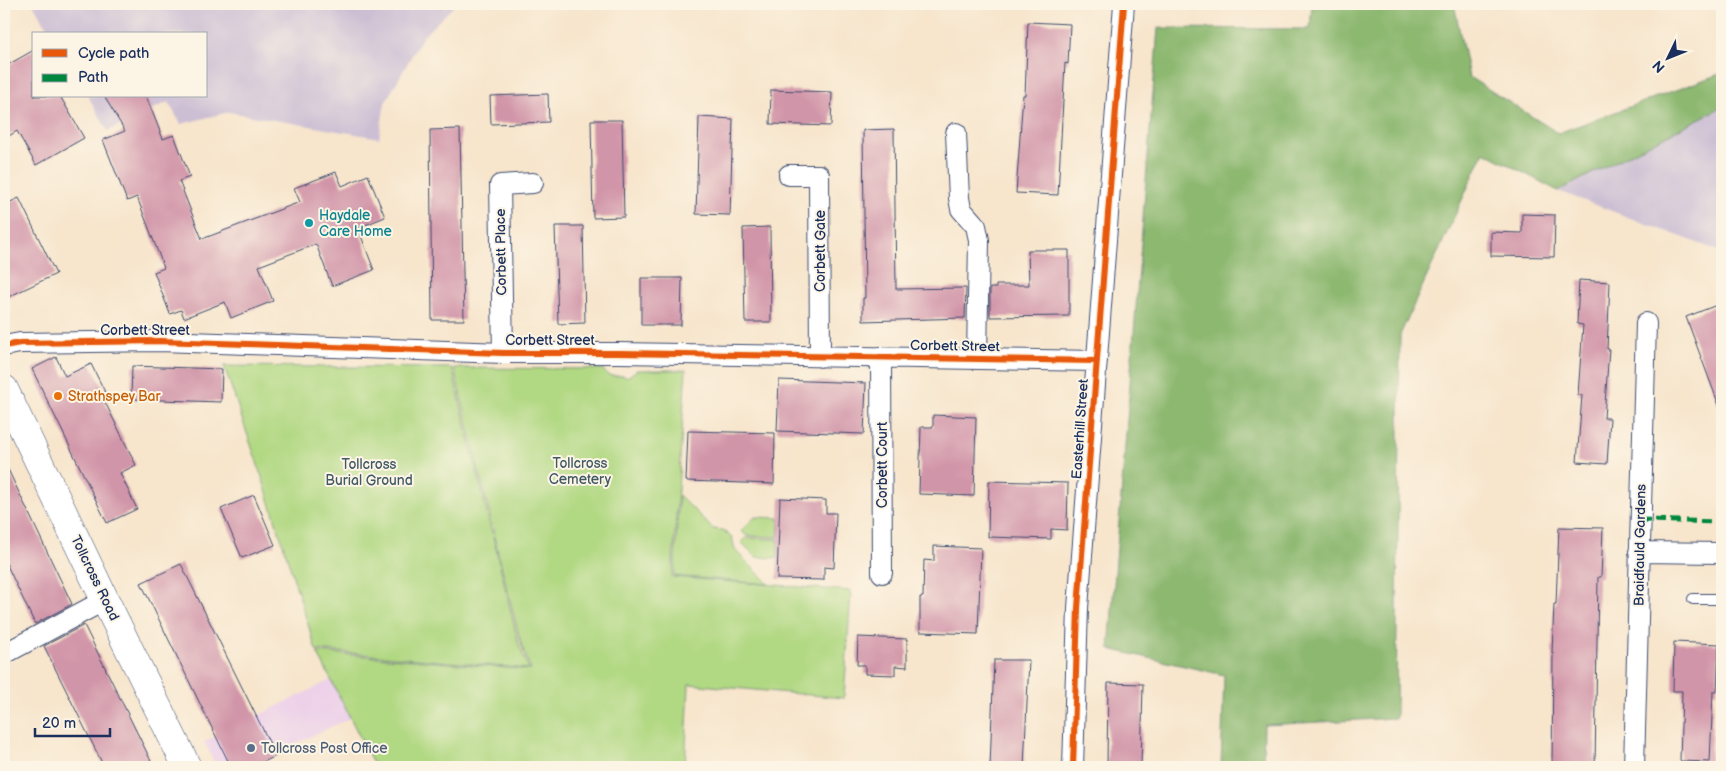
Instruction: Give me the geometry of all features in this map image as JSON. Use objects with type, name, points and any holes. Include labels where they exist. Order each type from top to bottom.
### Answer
[{"type":"street","name":"Easterhill Street","points":[[1073,767],[1078,608],[1124,4]]},
{"type":"street","points":[[956,133],[961,209],[976,226],[980,240],[977,359]]},
{"type":"street","name":"Corbett Gate","points":[[789,175],[819,175],[820,357]]},
{"type":"street","name":"Corbett Place","points":[[503,352],[500,185],[533,183]]},
{"type":"street","name":"Braidfauld Gardens","points":[[1634,767],[1646,323]]},
{"type":"street","name":"Corbett Street","points":[[4,346],[20,343],[160,341],[503,352],[1097,361]]},
{"type":"street","name":"Corbett Court","points":[[881,357],[882,573]]},
{"type":"street","name":"Tollcross Road","points":[[4,389],[104,600],[187,767]]},
{"type":"street","points":[[1640,552],[1722,554]]},
{"type":"street","points":[[4,654],[104,600]]},
{"type":"lane","points":[[1693,598],[1722,599]]},
{"type":"shaded area","points":[[33,4],[456,4],[423,36],[385,103],[379,138],[229,112],[181,124],[168,102],[108,131],[89,98],[208,98],[208,32],[50,32]]},
{"type":"shaded area","points":[[1722,107],[1722,252],[1558,191]]},
{"type":"shaded area","points":[[331,680],[350,718],[246,767],[217,767],[204,742]]},
{"type":"green space","points":[[1312,4],[1454,4],[1469,77],[1558,133],[1722,73],[1722,107],[1558,191],[1484,152],[1400,335],[1396,718],[1264,725],[1263,767],[1221,767],[1224,675],[1109,649],[1158,28],[1310,29]]},
{"type":"green space","name":"Tollcross Cemetery","points":[[224,366],[452,368],[492,533],[494,533],[454,368],[603,369],[605,373],[611,376],[627,377],[637,370],[686,370],[672,577],[851,591],[844,698],[689,684],[685,767],[375,767],[317,652],[531,670],[521,644],[494,536],[519,645],[529,669],[316,650],[262,477]]},
{"type":"green space","points":[[679,495],[713,529],[723,530],[732,538],[735,550],[769,584],[674,576]]},
{"type":"green space","points":[[755,517],[779,518],[778,537],[747,536],[741,531]]},
{"type":"green space","points":[[746,538],[778,539],[778,558],[756,557],[741,542]]},
{"type":"building","points":[[1028,22],[1070,24],[1068,64],[1065,63],[1058,195],[1016,193],[1023,95],[1025,95]]},
{"type":"building","points":[[32,51],[32,98],[61,98],[84,138],[36,165],[17,131],[4,139],[4,67]]},
{"type":"building","points":[[771,90],[832,92],[831,126],[770,124]]},
{"type":"building","points":[[548,94],[549,122],[491,124],[490,96]]},
{"type":"building","name":"Haydale Care Home","points":[[105,98],[147,98],[163,139],[174,135],[190,177],[179,181],[202,239],[300,202],[294,188],[336,172],[342,186],[368,175],[385,217],[358,228],[374,270],[332,286],[316,244],[259,266],[273,301],[231,318],[225,302],[184,318],[181,310],[170,314],[154,272],[164,268],[137,197],[127,201],[103,140],[125,131]]},
{"type":"building","points":[[699,117],[733,119],[730,215],[696,214]]},
{"type":"building","points":[[591,120],[622,120],[624,217],[593,218]]},
{"type":"building","points":[[460,129],[464,320],[432,320],[430,130]]},
{"type":"building","points":[[894,129],[896,289],[966,288],[965,318],[863,321],[863,298],[865,298],[863,130]]},
{"type":"building","points":[[19,198],[56,274],[4,299],[4,205]]},
{"type":"building","points":[[1522,214],[1555,215],[1554,257],[1491,256],[1491,232],[1522,233]]},
{"type":"building","points":[[555,226],[583,226],[585,323],[558,324]]},
{"type":"building","points":[[770,227],[771,322],[745,322],[743,228]]},
{"type":"building","points":[[1028,250],[1069,250],[1069,316],[990,317],[990,288],[996,288],[996,285],[1029,285]]},
{"type":"building","points":[[641,278],[682,278],[681,325],[641,325]]},
{"type":"building","points":[[1579,280],[1610,282],[1607,349],[1609,349],[1604,418],[1610,418],[1607,464],[1577,462],[1582,395],[1578,395],[1583,325],[1577,324]]},
{"type":"building","points":[[1722,303],[1722,408],[1720,408],[1686,317]]},
{"type":"building","points":[[56,357],[65,376],[91,364],[108,398],[103,398],[136,465],[120,473],[137,509],[107,523],[32,369]]},
{"type":"building","points":[[132,366],[222,369],[221,402],[131,399]]},
{"type":"building","points":[[779,380],[866,383],[864,434],[777,431]]},
{"type":"building","points":[[933,415],[976,417],[974,496],[919,494],[921,427],[933,427]]},
{"type":"building","points":[[688,431],[775,433],[774,484],[686,481]]},
{"type":"building","points":[[4,461],[72,604],[35,624],[4,559]]},
{"type":"building","points":[[989,481],[1068,483],[1067,530],[1051,529],[1051,539],[988,537]]},
{"type":"building","points":[[254,495],[275,545],[242,558],[221,509]]},
{"type":"building","points":[[780,498],[826,500],[826,513],[836,513],[834,568],[824,567],[824,580],[777,579]]},
{"type":"building","points":[[1559,527],[1603,528],[1601,577],[1598,577],[1595,767],[1552,767],[1552,653]]},
{"type":"building","points":[[934,546],[981,548],[978,634],[920,632],[920,597],[923,597],[924,560],[934,561]]},
{"type":"building","points":[[181,564],[276,756],[253,767],[231,767],[141,583]]},
{"type":"building","points":[[84,625],[154,767],[104,767],[44,646]]},
{"type":"building","points":[[858,637],[907,639],[907,667],[895,666],[895,675],[865,674],[865,665],[857,665]]},
{"type":"building","points":[[1674,642],[1719,644],[1717,692],[1713,692],[1710,762],[1680,761],[1682,691],[1673,691]]},
{"type":"building","points":[[994,660],[1029,660],[1024,767],[990,767]]},
{"type":"building","points":[[1108,683],[1143,684],[1141,767],[1107,767]]},
{"type":"marked path","points":[[1640,520],[1722,522]]},
{"type":"cycle path","points":[[1073,767],[1078,608],[1124,4]]},
{"type":"cycle path","points":[[4,346],[20,343],[160,341],[503,353],[619,353],[1097,361]]},
{"type":"place","name":"Haydale Care Home","points":[[309,223]]},
{"type":"place","name":"Strathspey Bar","points":[[58,396]]},
{"type":"place","name":"Tollcross Post Office","points":[[251,748]]},
{"type":"park label","name":"Tollcross Burial Ground","points":[[369,472]]}]
